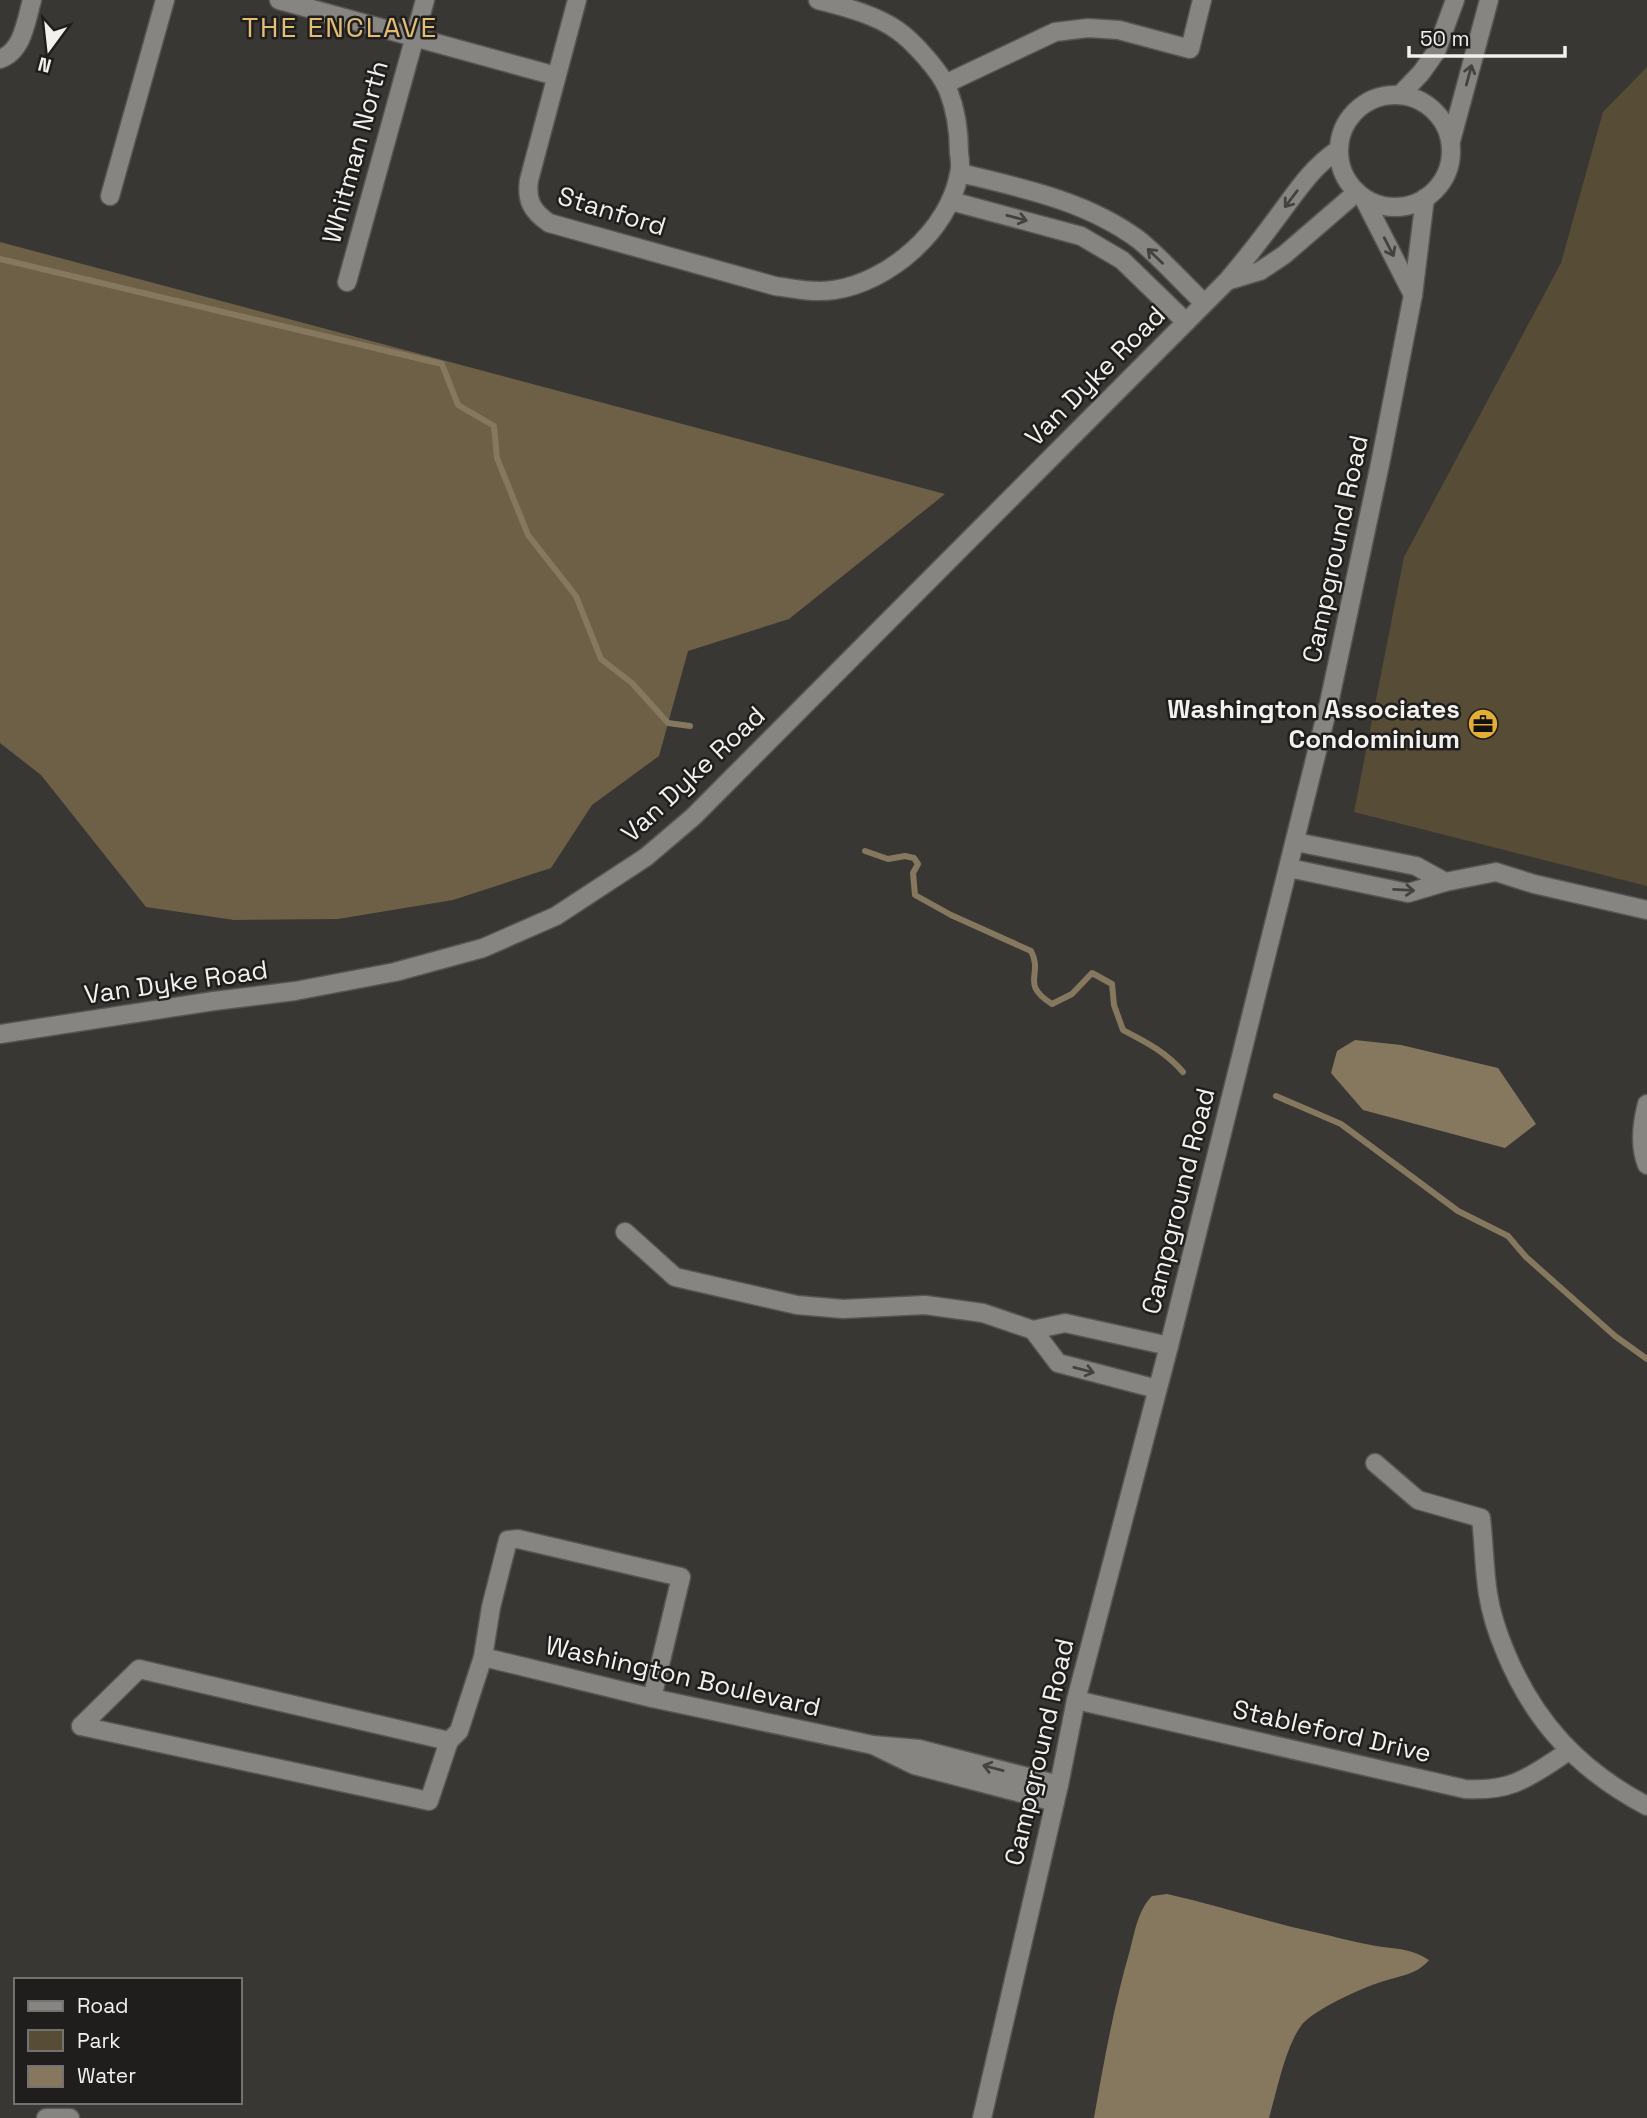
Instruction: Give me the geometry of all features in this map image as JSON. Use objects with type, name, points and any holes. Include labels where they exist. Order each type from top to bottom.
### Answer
[{"type":"street","points":[[0,59],[18,46],[32,0]]},
{"type":"street","points":[[110,195],[165,0]]},
{"type":"street","points":[[279,0],[556,76],[577,0]]},
{"type":"street","name":"Whitman North","points":[[347,282],[425,0]]},
{"type":"street","name":"Stanford","points":[[556,76],[527,193],[530,204],[539,216],[549,223],[775,286],[809,291],[833,290],[862,283],[899,263],[920,244],[951,201],[960,173],[959,130],[948,88],[923,54],[900,32],[872,17],[818,0]]},
{"type":"street","points":[[945,84],[1055,32],[1088,28],[1119,30],[1189,49],[1202,0]]},
{"type":"street","points":[[1400,94],[1421,73],[1436,52],[1455,0]]},
{"type":"street","points":[[1451,141],[1445,123],[1433,109],[1418,99],[1400,94],[1382,96],[1365,103],[1351,115],[1342,132],[1338,150],[1341,169],[1350,186],[1361,196],[1382,206],[1401,207],[1419,202],[1435,192],[1446,176],[1451,159],[1451,141],[1489,0]]},
{"type":"street","name":"Van Dyke Road","points":[[0,1034],[295,991],[395,972],[483,948],[556,916],[646,857],[693,817],[1227,281],[1309,176],[1324,159],[1338,150]]},
{"type":"street","points":[[960,173],[1030,191],[1088,210],[1139,241],[1204,303]]},
{"type":"street","points":[[1361,196],[1413,295]]},
{"type":"street","name":"Van Dyke Road","points":[[1227,281],[1260,271],[1361,196]]},
{"type":"street","name":"Campground Road","points":[[982,2118],[1076,1700],[1296,842],[1337,665],[1413,295],[1425,198]]},
{"type":"street","points":[[951,201],[1081,236],[1122,260],[1186,322]]},
{"type":"street","points":[[1296,842],[1416,866],[1445,882]]},
{"type":"street","points":[[1358,882],[1364,856]]},
{"type":"street","points":[[1289,868],[1408,893],[1445,882],[1496,872],[1534,884],[1647,910]]},
{"type":"street","points":[[1647,1104],[1643,1121],[1643,1155],[1647,1165]]},
{"type":"street","points":[[625,1231],[675,1277],[797,1305],[843,1309],[925,1305],[983,1313],[1033,1330],[1065,1323],[1168,1346]]},
{"type":"street","points":[[1033,1330],[1058,1363],[1157,1389]]},
{"type":"street","points":[[1375,1463],[1418,1500],[1481,1518],[1488,1595],[1496,1630],[1528,1699],[1569,1751],[1624,1794],[1647,1806]]},
{"type":"street","points":[[449,1741],[139,1668],[81,1726],[429,1801],[449,1741],[459,1731],[483,1657],[491,1606],[508,1540],[518,1539],[681,1577],[652,1698]]},
{"type":"street","name":"Washington Boulevard","points":[[483,1657],[652,1698],[873,1745],[919,1749],[1057,1793]]},
{"type":"street","name":"Stableford Drive","points":[[1076,1700],[1465,1789],[1489,1790],[1510,1786],[1569,1751]]},
{"type":"street","points":[[46,2118],[70,2118]]},
{"type":"green space","points":[[1647,67],[1647,886],[1354,812],[1404,557],[1561,263],[1603,112]]},
{"type":"shaded area","points":[[0,242],[945,494],[789,619],[688,651],[659,756],[592,805],[551,868],[453,900],[338,919],[234,920],[146,907],[41,775],[0,743]]},
{"type":"water","points":[[1355,1040],[1401,1045],[1498,1068],[1536,1124],[1505,1148],[1363,1110],[1331,1073],[1337,1051]]},
{"type":"water","points":[[1167,1894],[1277,1923],[1407,1951],[1429,1960],[1413,1972],[1350,1994],[1307,2020],[1290,2046],[1269,2118],[1094,2118],[1114,2012],[1138,1921],[1152,1896]]},
{"type":"waterway","points":[[0,259],[442,364],[458,405],[494,426],[497,458],[528,535],[576,596],[601,659],[632,683],[668,723],[690,726]]},
{"type":"waterway","points":[[865,851],[888,859],[905,856],[914,858],[918,864],[913,873],[915,895],[951,915],[1031,951],[1035,966],[1034,984],[1042,997],[1052,1004],[1072,994],[1092,973],[1112,984],[1114,1005],[1123,1030],[1163,1053],[1183,1072]]},
{"type":"waterway","points":[[1276,1096],[1341,1124],[1458,1211],[1508,1236],[1526,1257],[1615,1336],[1647,1359]]},
{"type":"place","name":"Washington Associates Condominium","points":[[1483,724]]},
{"type":"district","name":"THE ENCLAVE","points":[[340,27]]}]
